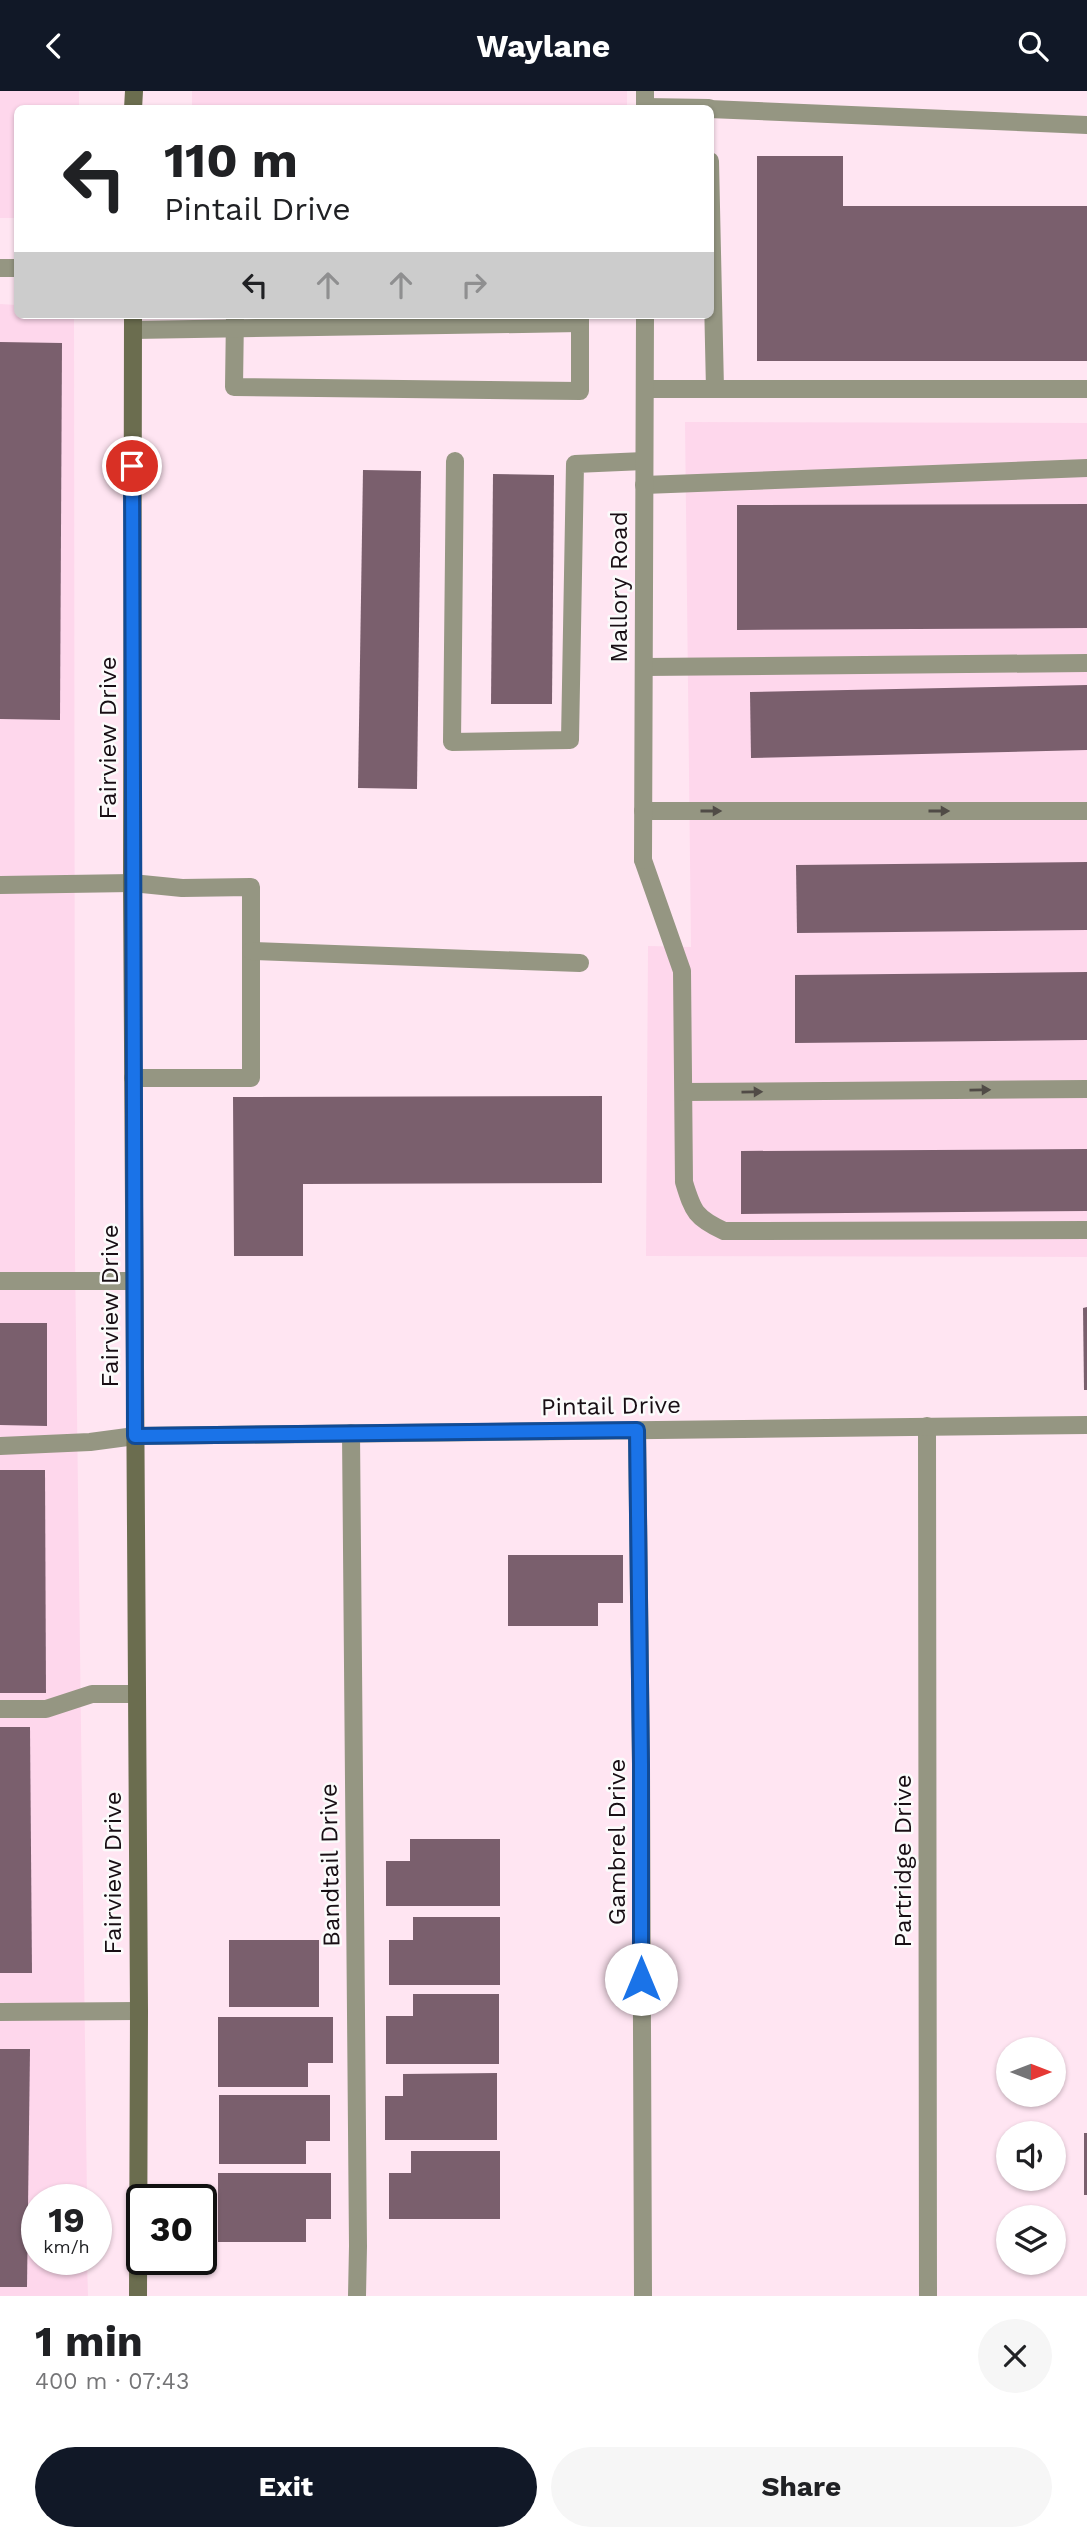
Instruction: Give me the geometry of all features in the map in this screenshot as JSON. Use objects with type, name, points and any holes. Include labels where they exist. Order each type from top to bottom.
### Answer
[{"type":"main road","name":"Fairview Drive","points":[[133,322],[132,883],[139,2011],[138,2296]]},
{"type":"street","points":[[645,102],[677,105]]},
{"type":"street","points":[[714,108],[1087,125]]},
{"type":"street","points":[[133,322],[580,319],[580,391],[234,387],[234,322]]},
{"type":"street","name":"Mallory Road","points":[[645,319],[643,860],[682,971],[684,1182],[692,1209],[703,1221],[724,1231],[1087,1230]]},
{"type":"street","points":[[713,319],[715,389]]},
{"type":"street","points":[[645,389],[1087,389]]},
{"type":"street","points":[[455,461],[452,742],[570,740],[575,464],[644,461]]},
{"type":"street","points":[[644,485],[1087,468]]},
{"type":"street","points":[[644,667],[1087,663]]},
{"type":"street","points":[[643,811],[1087,811]]},
{"type":"street","points":[[0,885],[132,883],[181,888],[251,887],[251,1078],[133,1078]]},
{"type":"street","points":[[251,951],[580,963]]},
{"type":"street","points":[[684,1092],[1087,1089]]},
{"type":"street","points":[[0,1281],[134,1280]]},
{"type":"street","name":"Pintail Drive","points":[[0,1446],[90,1442],[135,1436],[1087,1425]]},
{"type":"street","name":"Partridge Drive","points":[[927,1426],[928,2296]]},
{"type":"street","name":"Gambrel Drive","points":[[637,1430],[643,2296]]},
{"type":"street","name":"Bandtail Drive","points":[[351,1433],[358,2193],[356,2296]]},
{"type":"street","points":[[0,1709],[46,1709],[92,1694],[137,1694]]},
{"type":"street","points":[[0,2012],[139,2011]]},
{"type":"shaded area","points":[[0,91],[79,91],[79,105],[14,105],[14,218],[0,218]]},
{"type":"shaded area","points":[[192,91],[627,91],[627,105],[192,105]]},
{"type":"shaded area","points":[[0,304],[14,305],[14,319],[74,319],[75,1256],[87,2184],[21,2184],[21,2275],[87,2275],[88,2296],[0,2296]]},
{"type":"shaded area","points":[[685,422],[1087,423],[1087,1257],[646,1256],[648,946],[691,947]]},
{"type":"building","points":[[757,156],[843,156],[843,206],[1087,206],[1087,361],[757,361]]},
{"type":"building","points":[[0,342],[62,343],[60,720],[0,719]]},
{"type":"building","points":[[363,470],[421,471],[417,789],[358,788]]},
{"type":"building","points":[[493,474],[554,475],[552,704],[491,704]]},
{"type":"building","points":[[1087,504],[1087,628],[737,630],[737,505]]},
{"type":"building","points":[[1087,685],[1087,750],[751,758],[750,692]]},
{"type":"building","points":[[1087,862],[1087,930],[797,933],[796,865]]},
{"type":"building","points":[[1087,972],[1087,1040],[795,1043],[795,975]]},
{"type":"building","points":[[602,1096],[602,1183],[303,1184],[303,1256],[234,1256],[233,1097]]},
{"type":"building","points":[[1087,1149],[1087,1211],[741,1214],[741,1151]]},
{"type":"building","points":[[1087,1307],[1087,1390],[1084,1390],[1083,1308]]},
{"type":"building","points":[[0,1323],[47,1323],[47,1426],[0,1425]]},
{"type":"building","points":[[0,1470],[45,1470],[46,1693],[0,1693]]},
{"type":"building","points":[[508,1555],[623,1555],[623,1603],[598,1603],[598,1626],[508,1626]]},
{"type":"building","points":[[0,1727],[30,1727],[32,1973],[0,1973]]},
{"type":"building","points":[[410,1839],[500,1839],[500,1906],[386,1906],[386,1861],[410,1861]]},
{"type":"building","points":[[413,1917],[500,1917],[500,1985],[389,1985],[389,1940],[413,1940]]},
{"type":"building","points":[[229,1940],[319,1940],[319,2007],[229,2007]]},
{"type":"building","points":[[413,1994],[499,1994],[499,2064],[386,2064],[386,2016],[413,2016]]},
{"type":"building","points":[[218,2017],[333,2017],[333,2063],[308,2063],[308,2087],[218,2087]]},
{"type":"building","points":[[0,2049],[30,2049],[28,2184],[21,2184],[21,2275],[27,2275],[27,2287],[0,2287]]},
{"type":"building","points":[[497,2073],[497,2140],[385,2140],[385,2096],[403,2096],[403,2074]]},
{"type":"building","points":[[219,2095],[330,2095],[330,2141],[306,2141],[306,2164],[219,2164]]},
{"type":"building","points":[[1084,2133],[1087,2133],[1087,2195],[1084,2195]]},
{"type":"building","points":[[411,2151],[500,2151],[500,2219],[389,2219],[389,2173],[411,2173]]},
{"type":"building","points":[[218,2173],[331,2173],[331,2219],[306,2219],[306,2242],[218,2242]]},
{"type":"route","points":[[132,466],[135,1436],[637,1430],[641,1979]]}]
